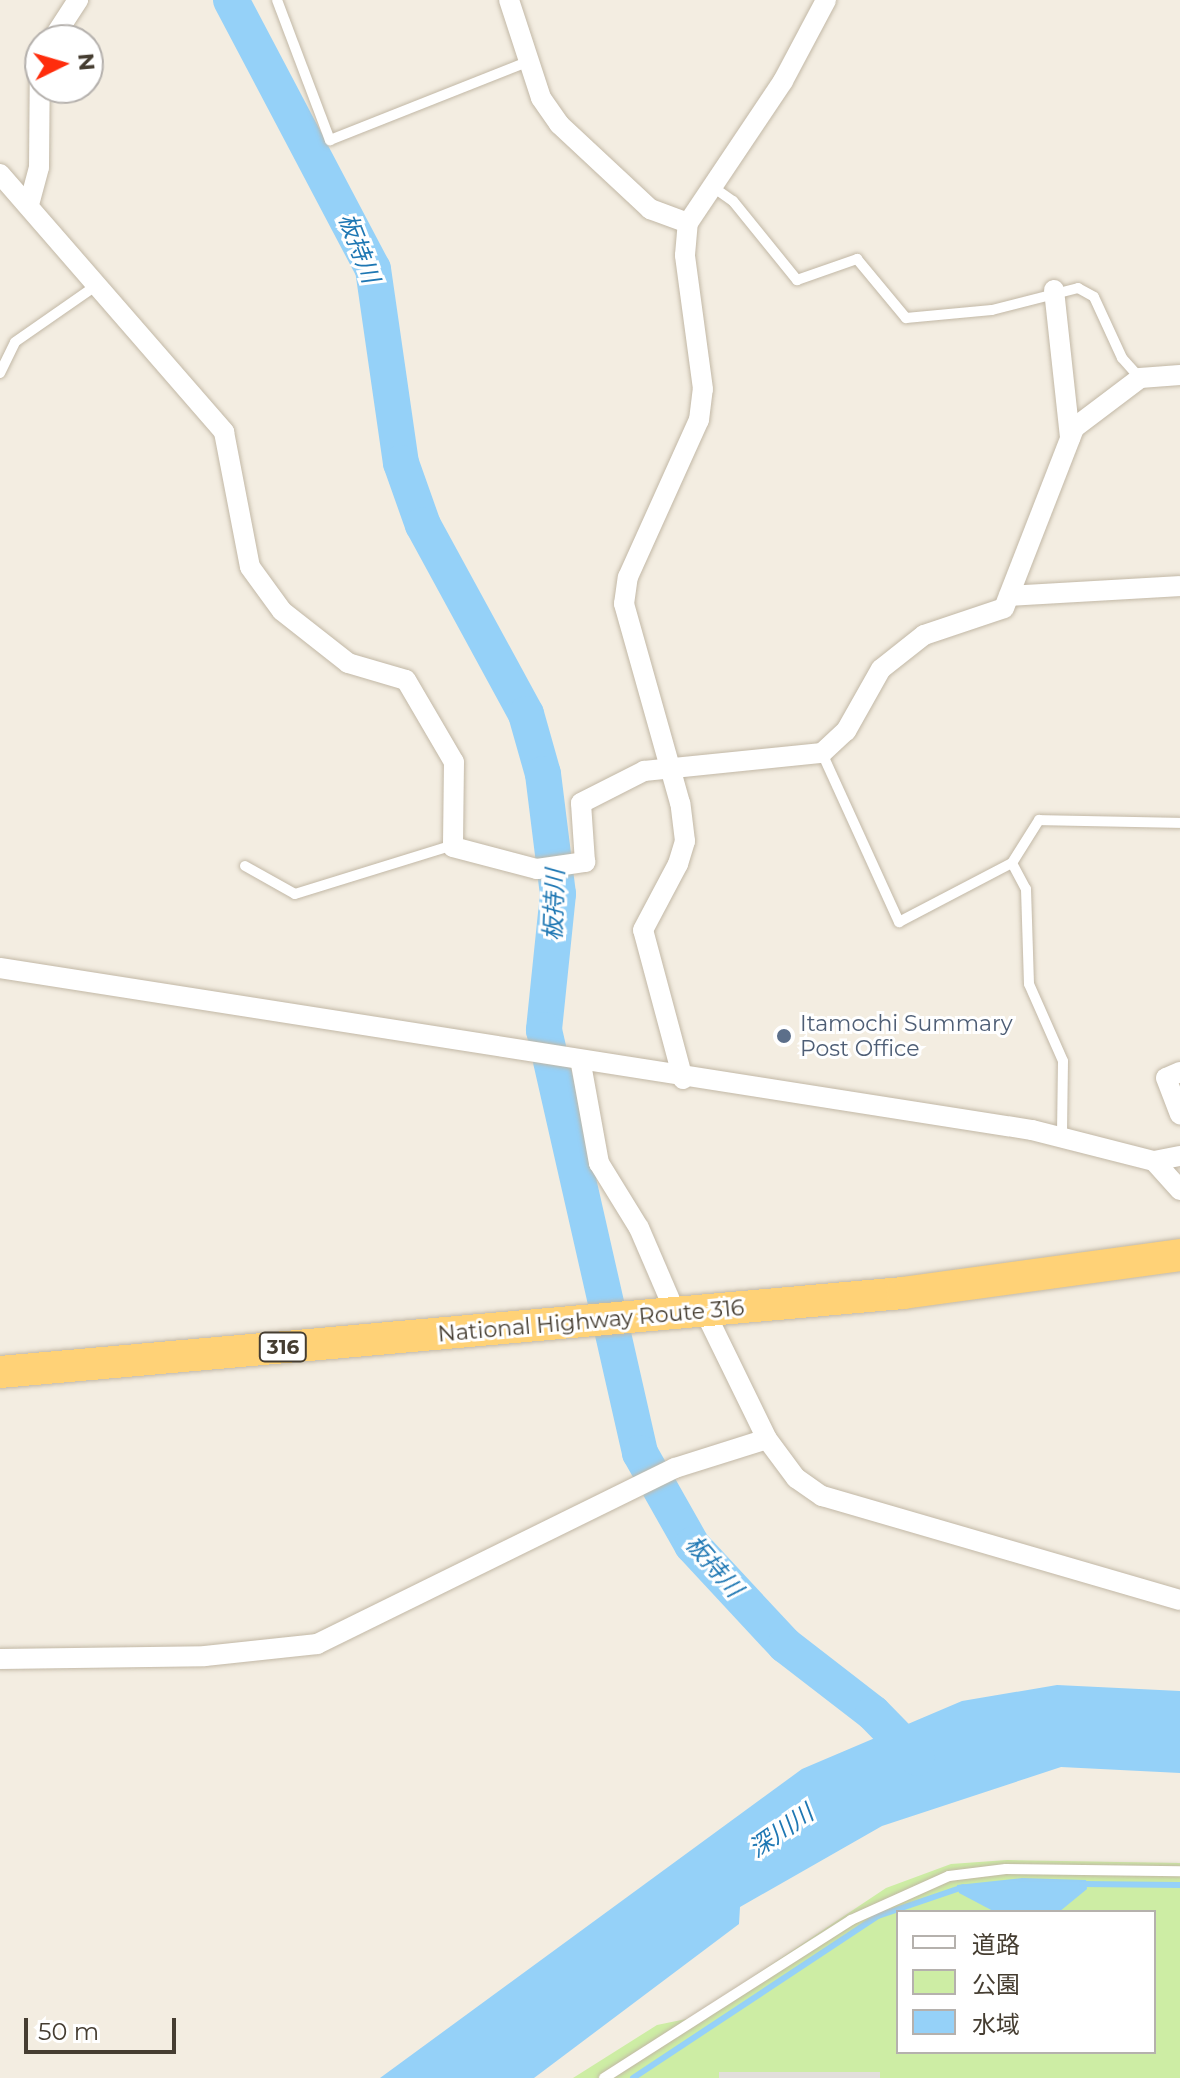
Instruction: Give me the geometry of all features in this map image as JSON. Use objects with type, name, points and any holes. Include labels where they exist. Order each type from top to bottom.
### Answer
[{"type":"highway","name":"National Highway Route 316","points":[[0,1372],[678,1314],[1180,1255]]},
{"type":"street","points":[[62,24],[78,0]]},
{"type":"street","points":[[509,0],[541,98],[569,134],[650,209],[688,223]]},
{"type":"street","points":[[683,1079],[643,930],[685,841],[624,604],[628,577],[699,420],[703,389],[685,255],[688,223],[710,185],[783,81],[826,0]]},
{"type":"street","points":[[30,201],[39,167],[40,104]]},
{"type":"street","points":[[0,174],[30,201],[97,285],[224,432],[250,567],[282,611],[348,663],[406,680],[454,762],[453,845],[537,869],[585,862],[581,803],[665,767],[822,753],[846,731],[881,669],[924,635],[1004,608],[1070,438],[1054,290]]},
{"type":"street","points":[[1070,438],[1140,378],[1180,375]]},
{"type":"street","points":[[1009,596],[1180,586]]},
{"type":"street","points":[[0,968],[573,1063],[1062,1136],[1154,1161],[1180,1156]]},
{"type":"street","points":[[573,1063],[599,1163],[639,1228],[678,1314],[796,1478],[822,1496],[1180,1600]]},
{"type":"street","points":[[1180,1072],[1166,1078],[1180,1114]]},
{"type":"street","points":[[1154,1161],[1180,1190]]},
{"type":"street","points":[[0,1659],[205,1656],[317,1644],[675,1468],[767,1439]]},
{"type":"lane","points":[[277,0],[330,140],[527,62]]},
{"type":"lane","points":[[710,185],[733,201],[797,280],[857,259],[906,318],[992,310],[1054,290],[1078,288],[1094,297],[1122,358],[1140,378]]},
{"type":"lane","points":[[0,373],[15,342],[97,285]]},
{"type":"lane","points":[[822,753],[899,922],[1012,863],[1039,820],[1180,823]]},
{"type":"lane","points":[[245,866],[295,894],[453,845]]},
{"type":"lane","points":[[1012,863],[1026,889],[1029,984],[1063,1061],[1062,1136]]},
{"type":"lane","points":[[604,2078],[851,1920],[949,1876],[1006,1869],[1180,1871]]},
{"type":"green space","points":[[1007,1860],[1180,1863],[1180,2078],[573,2078],[657,2025],[691,2018],[886,1888],[951,1864]]},
{"type":"shaded area","points":[[719,2072],[880,2072],[880,2078],[719,2078]]},
{"type":"water","name":"深川川","points":[[1057,1685],[1180,1691],[1180,1773],[1061,1767],[882,1826],[740,1907],[739,1924],[534,2078],[380,2078],[802,1769],[962,1701]]},
{"type":"water","points":[[1022,1878],[1086,1880],[1087,1889],[1061,1910],[991,1910],[959,1893],[957,1885]]},
{"type":"waterway","name":"板持川","points":[[231,0],[373,269],[401,463],[423,525],[526,714],[543,774],[558,894],[544,1030],[640,1453],[692,1545],[785,1645],[873,1713],[917,1758]]},
{"type":"waterway","points":[[1082,1884],[1180,1885]]},
{"type":"waterway","points":[[633,2078],[878,1916],[963,1887]]},
{"type":"place","name":"Itamochi Summary Post Office","points":[[784,1036]]}]
